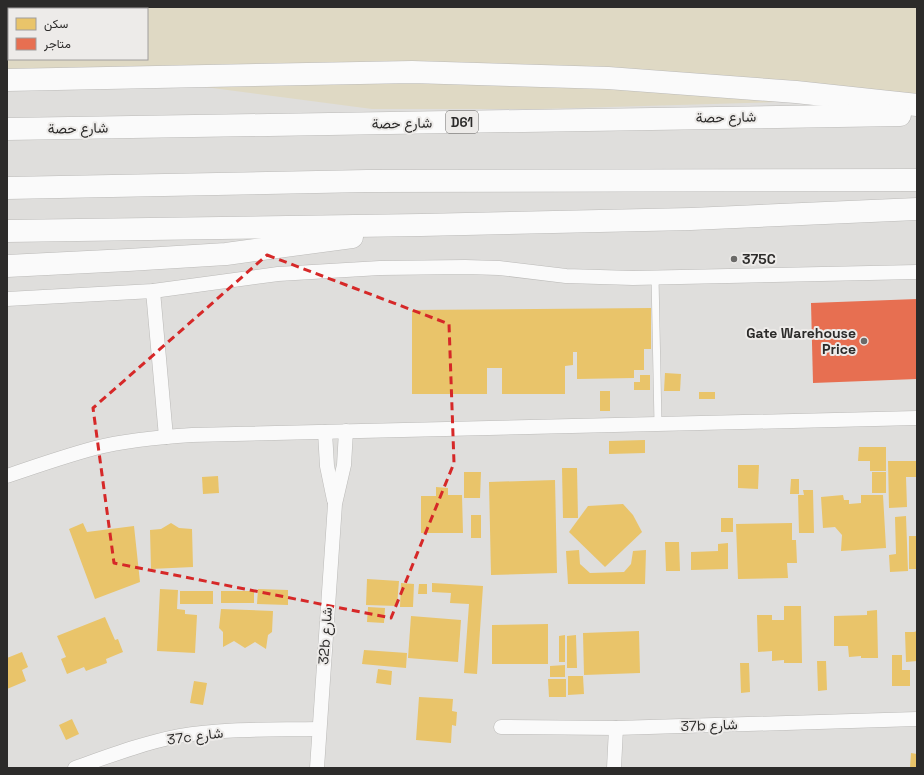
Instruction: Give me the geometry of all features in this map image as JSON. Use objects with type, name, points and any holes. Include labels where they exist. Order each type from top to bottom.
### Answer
[{"type":"main road","points":[[7,80],[420,72],[608,78],[796,92],[917,105]]},
{"type":"main road","name":"شارع حصة","points":[[7,129],[917,114]]},
{"type":"main road","points":[[7,188],[387,181],[917,180]]},
{"type":"main road","points":[[7,231],[420,225],[691,219],[917,208]]},
{"type":"main road","points":[[7,266],[226,254],[324,242],[420,225]]},
{"type":"street","points":[[7,298],[153,291],[278,274],[380,268],[472,267],[499,268],[572,276],[655,277],[917,272]]},
{"type":"street","points":[[153,291],[166,437]]},
{"type":"street","points":[[7,476],[96,448],[135,440],[192,435],[917,418]]},
{"type":"street","name":"32b شارع","points":[[317,768],[334,504],[344,465],[346,431]]},
{"type":"street","name":"32b شارع","points":[[325,432],[327,466],[334,504]]},
{"type":"street","name":"37b شارع","points":[[501,727],[616,728],[917,719]]},
{"type":"street","points":[[614,768],[616,728]]},
{"type":"street","name":"37c شارع","points":[[75,768],[134,748],[181,736],[229,731],[319,729]]},
{"type":"lane","points":[[655,277],[658,424]]},
{"type":"highlighted area","points":[[267,255],[449,324],[454,463],[391,618],[114,563],[93,408]]},
{"type":"sand","points":[[7,7],[917,7],[917,98],[540,109],[372,109],[129,77],[7,71]]},
{"type":"building: سكن","points":[[651,308],[651,349],[644,349],[644,370],[634,370],[634,378],[577,379],[577,352],[573,352],[573,365],[565,366],[565,394],[502,394],[502,368],[487,368],[487,394],[412,394],[412,310]]},
{"type":"building: سكن","points":[[665,373],[681,374],[680,391],[664,391]]},
{"type":"building: سكن","points":[[640,375],[650,375],[650,390],[634,390],[634,382],[640,382]]},
{"type":"building: سكن","points":[[600,391],[610,391],[610,411],[600,411]]},
{"type":"building: سكن","points":[[699,392],[715,392],[715,399],[699,399]]},
{"type":"building: سكن","points":[[645,440],[645,453],[609,454],[609,441]]},
{"type":"building: سكن","points":[[859,447],[886,447],[886,471],[870,471],[870,461],[858,461]]},
{"type":"building: سكن","points":[[888,461],[917,461],[917,477],[906,477],[907,507],[889,508]]},
{"type":"building: سكن","points":[[738,465],[759,465],[758,489],[738,488]]},
{"type":"building: سكن","points":[[562,468],[577,468],[578,518],[563,518]]},
{"type":"building: سكن","points":[[464,472],[481,472],[480,498],[464,498]]},
{"type":"building: سكن","points":[[872,472],[886,472],[886,493],[872,493]]},
{"type":"building: سكن","points":[[218,476],[219,493],[203,494],[202,477]]},
{"type":"building: سكن","points":[[791,479],[799,479],[799,494],[790,494]]},
{"type":"building: سكن","points":[[555,480],[557,573],[491,575],[489,482]]},
{"type":"building: سكن","points":[[436,487],[448,488],[448,495],[462,495],[463,533],[421,533],[421,496],[436,496]]},
{"type":"building: سكن","points":[[803,490],[813,490],[814,533],[799,533],[798,495],[804,495]]},
{"type":"building: سكن","points":[[843,495],[844,500],[849,500],[849,504],[861,503],[861,495],[883,495],[886,548],[841,551],[842,535],[835,527],[823,528],[821,497]]},
{"type":"building: سكن","points":[[623,504],[633,515],[642,532],[605,567],[569,532],[588,506]]},
{"type":"building: سكن","points":[[471,515],[481,515],[481,538],[471,538]]},
{"type":"building: سكن","points":[[906,516],[908,571],[890,572],[889,555],[896,554],[895,517]]},
{"type":"building: سكن","points":[[721,518],[733,518],[733,532],[721,532]]},
{"type":"building: سكن","points":[[83,523],[87,532],[134,526],[140,582],[95,599],[69,529]]},
{"type":"building: سكن","points":[[171,523],[179,528],[192,529],[193,567],[151,569],[150,530],[161,529]]},
{"type":"building: سكن","points":[[792,523],[792,540],[796,540],[797,563],[787,563],[788,578],[738,579],[736,524]]},
{"type":"building: سكن","points":[[909,536],[917,536],[917,569],[909,569]]},
{"type":"building: سكن","points":[[665,542],[679,542],[680,571],[666,571]]},
{"type":"building: سكن","points":[[728,543],[728,569],[691,570],[691,552],[718,551],[718,544]]},
{"type":"building: سكن","points":[[579,550],[580,564],[590,573],[624,572],[631,564],[633,551],[646,550],[645,584],[568,584],[566,551]]},
{"type":"building: سكن","points":[[367,579],[399,581],[397,606],[366,605]]},
{"type":"building: سكن","points":[[401,583],[414,584],[413,607],[400,607]]},
{"type":"building: سكن","points":[[432,583],[483,586],[477,674],[464,673],[469,604],[450,603],[451,593],[432,592]]},
{"type":"building: سكن","points":[[419,584],[427,584],[427,594],[418,594]]},
{"type":"building: سكن","points":[[160,589],[178,590],[177,609],[185,610],[185,614],[197,615],[195,653],[157,651]]},
{"type":"building: سكن","points":[[258,589],[288,590],[288,605],[257,604]]},
{"type":"building: سكن","points":[[180,591],[213,591],[213,604],[180,604]]},
{"type":"building: سكن","points":[[221,591],[254,591],[254,603],[221,603]]},
{"type":"building: سكن","points":[[784,606],[801,606],[802,663],[784,663],[784,660],[772,661],[772,651],[758,652],[757,615],[772,615],[772,620],[784,620]]},
{"type":"building: سكن","points":[[368,607],[385,608],[384,623],[367,622]]},
{"type":"building: سكن","points":[[221,609],[273,611],[272,632],[268,635],[266,649],[255,642],[245,648],[234,641],[223,647],[223,632],[219,628]]},
{"type":"building: سكن","points":[[877,610],[878,658],[861,658],[861,656],[849,657],[848,646],[834,646],[834,616],[867,615],[867,611]]},
{"type":"building: سكن","points":[[411,616],[461,620],[458,662],[408,658]]},
{"type":"building: سكن","points":[[105,617],[115,640],[118,639],[123,652],[106,659],[107,663],[86,671],[84,667],[67,674],[61,659],[66,657],[57,636]]},
{"type":"building: سكن","points":[[548,624],[548,664],[492,664],[492,625]]},
{"type":"building: سكن","points":[[639,631],[640,673],[584,675],[583,633]]},
{"type":"building: سكن","points":[[917,631],[917,661],[906,662],[905,632]]},
{"type":"building: سكن","points":[[565,635],[565,662],[559,662],[559,636]]},
{"type":"building: سكن","points":[[576,635],[577,668],[567,668],[567,636]]},
{"type":"building: سكن","points":[[364,650],[407,653],[406,668],[362,664]]},
{"type":"building: سكن","points":[[22,652],[28,667],[22,670],[26,681],[7,689],[7,658]]},
{"type":"building: سكن","points":[[892,655],[902,655],[902,670],[910,670],[910,686],[892,686]]},
{"type":"building: سكن","points":[[817,661],[826,661],[827,690],[818,691]]},
{"type":"building: سكن","points":[[740,663],[749,663],[750,692],[741,693]]},
{"type":"building: سكن","points":[[565,665],[565,677],[550,677],[550,666]]},
{"type":"building: سكن","points":[[378,669],[392,671],[391,685],[376,683]]},
{"type":"building: سكن","points":[[568,676],[583,676],[584,694],[568,695]]},
{"type":"building: سكن","points":[[548,679],[566,679],[566,697],[549,697]]},
{"type":"building: سكن","points":[[194,681],[207,683],[203,705],[190,703]]},
{"type":"building: سكن","points":[[419,697],[453,699],[452,711],[457,712],[456,726],[452,725],[451,743],[416,740]]},
{"type":"building: سكن","points":[[72,719],[79,734],[66,740],[59,725]]},
{"type":"building: سكن","points":[[911,753],[917,754],[917,768],[910,768]]},
{"type":"building: متاجر","name":"Gate Warehouse Price","points":[[917,299],[917,379],[813,383],[811,303]]},
{"type":"place","name":"375C","points":[[734,259]]},
{"type":"place","name":"Gate Warehouse Price","points":[[864,341]]}]
